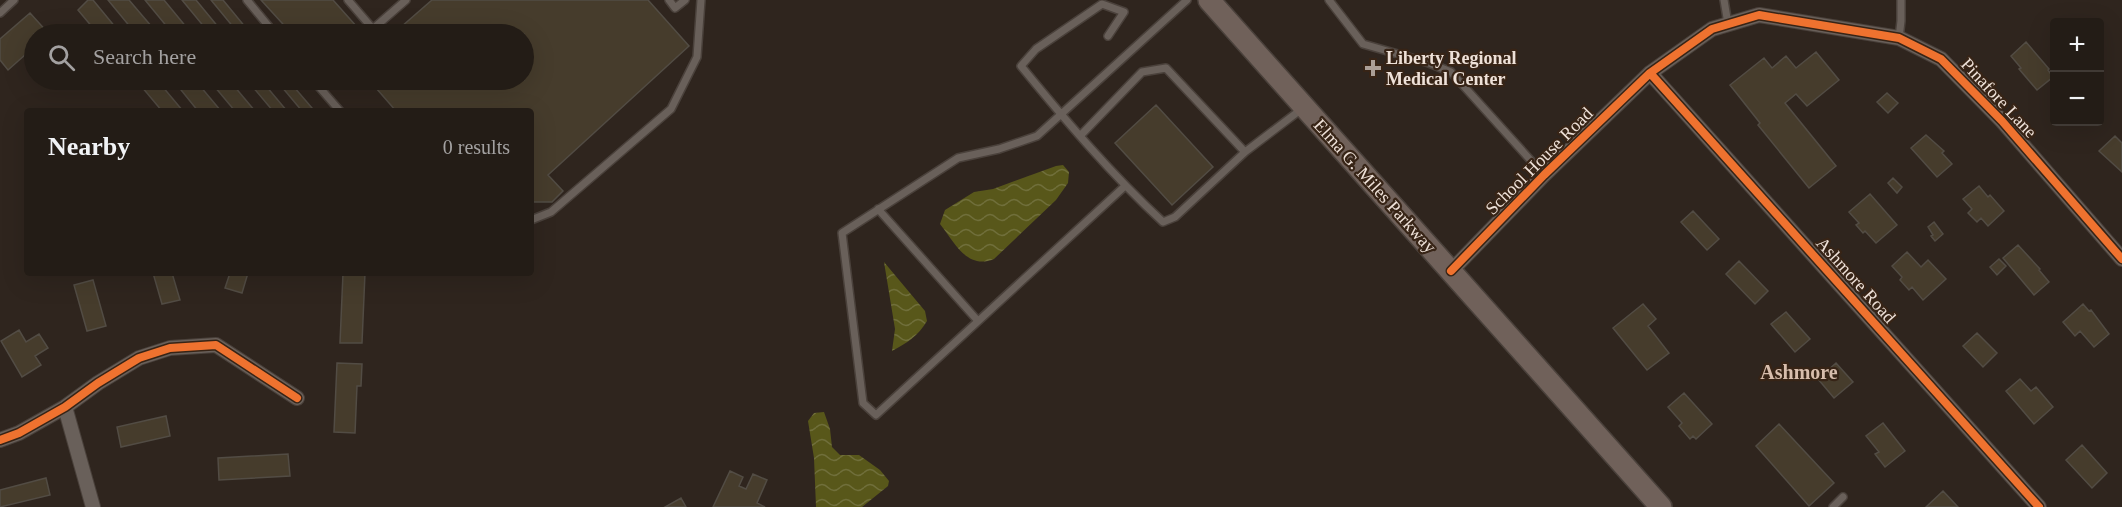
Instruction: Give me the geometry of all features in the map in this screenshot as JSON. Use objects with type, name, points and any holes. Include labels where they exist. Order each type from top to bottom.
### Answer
[{"type":"main road","name":"Elma G. Miles Parkway","points":[[1209,0],[1661,507]]},
{"type":"street","name":"Pinafore Lane","points":[[1650,73],[1712,29],[1759,15],[1899,38],[1941,59],[2002,121],[2122,259]]},
{"type":"street","name":"School House Road","points":[[1451,271],[1544,175],[1650,73]]},
{"type":"street","name":"Ashmore Road","points":[[1650,73],[2039,507]]},
{"type":"street","points":[[0,440],[19,434],[65,407],[139,358],[170,348],[216,345],[297,398]]},
{"type":"street","points":[[65,407],[93,507]]},
{"type":"lane","points":[[0,13],[14,0]]},
{"type":"lane","points":[[247,0],[267,24]]},
{"type":"lane","points":[[348,0],[364,24]]},
{"type":"lane","points":[[379,24],[406,0]]},
{"type":"lane","points":[[669,0],[675,8],[685,0]]},
{"type":"lane","points":[[534,219],[551,212],[671,109],[697,57],[701,0]]},
{"type":"lane","points":[[1125,186],[876,415],[863,404],[842,233],[958,158],[999,150],[1037,136],[1187,0]]},
{"type":"lane","points":[[1329,0],[1364,44],[1429,63],[1451,72],[1544,175]]},
{"type":"lane","points":[[1724,0],[1728,24]]},
{"type":"lane","points":[[1899,38],[1901,0]]},
{"type":"lane","points":[[1108,36],[1124,12],[1102,4],[1036,49],[1021,66],[1061,115],[1125,186],[1163,222],[1175,217],[1245,152],[1304,107]]},
{"type":"lane","points":[[1080,136],[1142,72],[1166,68],[1245,152]]},
{"type":"lane","points":[[322,90],[337,108]]},
{"type":"lane","points":[[878,209],[978,321]]},
{"type":"lane","points":[[1833,507],[1843,497]]},
{"type":"water","points":[[1063,165],[1069,172],[1068,183],[1056,200],[994,259],[976,261],[969,258],[962,253],[940,224],[945,210],[974,192],[993,189]]},
{"type":"water","points":[[884,262],[925,311],[927,321],[912,339],[892,351],[895,329]]},
{"type":"water","points":[[824,412],[830,429],[832,447],[840,455],[859,455],[880,470],[889,481],[888,486],[862,507],[816,507],[814,458],[808,421],[814,413]]},
{"type":"building","points":[[88,0],[93,0],[113,24],[90,24],[78,10]]},
{"type":"building","points":[[108,0],[129,0],[149,24],[128,24]]},
{"type":"building","points":[[145,0],[164,0],[184,24],[165,24]]},
{"type":"building","points":[[182,0],[196,0],[216,24],[202,24]]},
{"type":"building","points":[[211,0],[223,0],[243,24],[231,24]]},
{"type":"building","points":[[261,0],[333,0],[354,24],[283,24]]},
{"type":"building","points":[[432,0],[648,0],[689,46],[548,175],[563,191],[552,202],[534,202],[534,108],[393,108],[378,90],[534,90],[534,24],[404,24]]},
{"type":"building","points":[[30,13],[40,24],[24,24],[24,56],[8,70],[0,60],[0,39]]},
{"type":"building","points":[[2026,42],[2049,69],[2050,79],[2037,90],[2011,56]]},
{"type":"building","points":[[1816,52],[1839,80],[1807,106],[1796,94],[1785,103],[1836,166],[1809,188],[1758,125],[1760,123],[1730,85],[1764,58],[1772,68],[1786,56],[1796,68]]},
{"type":"building","points":[[144,90],[165,90],[180,108],[159,108]]},
{"type":"building","points":[[181,90],[203,90],[218,108],[196,108]]},
{"type":"building","points":[[217,90],[237,90],[252,108],[232,108]]},
{"type":"building","points":[[255,90],[269,90],[284,108],[270,108]]},
{"type":"building","points":[[284,90],[297,90],[312,108],[299,108]]},
{"type":"building","points":[[1887,93],[1898,103],[1888,113],[1877,102]]},
{"type":"building","points":[[1156,105],[1213,167],[1172,205],[1115,143]]},
{"type":"building","points":[[1926,135],[1944,151],[1942,153],[1952,164],[1937,177],[1911,148]]},
{"type":"building","points":[[2115,136],[2122,143],[2122,172],[2099,151]]},
{"type":"building","points":[[1893,178],[1902,187],[1897,193],[1888,183]]},
{"type":"building","points":[[1979,186],[2004,211],[1988,226],[1981,218],[1977,222],[1968,213],[1972,209],[1963,199]]},
{"type":"building","points":[[1870,194],[1897,225],[1876,243],[1856,225],[1859,223],[1849,212]]},
{"type":"building","points":[[1693,211],[1719,239],[1707,250],[1681,222]]},
{"type":"building","points":[[1934,222],[1943,234],[1935,241],[1928,227]]},
{"type":"building","points":[[2018,245],[2049,282],[2034,295],[2003,258]]},
{"type":"building","points":[[1907,252],[1921,267],[1928,260],[1946,279],[1923,300],[1912,287],[1909,290],[1900,280],[1902,277],[1892,266]]},
{"type":"building","points":[[1999,259],[2006,266],[1997,275],[1990,267]]},
{"type":"building","points":[[1739,261],[1768,291],[1755,304],[1726,274]]},
{"type":"building","points":[[154,276],[173,276],[180,300],[162,304]]},
{"type":"building","points":[[229,276],[247,276],[242,293],[225,288]]},
{"type":"building","points":[[343,276],[365,276],[362,343],[340,343]]},
{"type":"building","points":[[93,280],[106,326],[87,331],[74,285]]},
{"type":"building","points":[[1643,304],[1656,319],[1648,326],[1669,353],[1647,370],[1613,328]]},
{"type":"building","points":[[2083,304],[2089,311],[2091,310],[2109,334],[2094,347],[2080,331],[2075,336],[2063,322]]},
{"type":"building","points":[[1786,312],[1810,339],[1795,352],[1771,324]]},
{"type":"building","points":[[19,330],[26,342],[39,334],[48,348],[35,356],[41,365],[22,377],[1,341]]},
{"type":"building","points":[[1977,333],[1997,353],[1983,367],[1963,346]]},
{"type":"building","points":[[337,363],[362,364],[361,386],[357,386],[355,433],[334,432]]},
{"type":"building","points":[[1836,363],[1853,382],[1834,398],[1818,379]]},
{"type":"building","points":[[2020,379],[2031,391],[2036,387],[2053,407],[2034,424],[2006,391]]},
{"type":"building","points":[[1684,393],[1712,424],[1696,439],[1693,436],[1690,439],[1679,426],[1682,423],[1668,407]]},
{"type":"building","points":[[166,416],[170,436],[121,447],[117,427]]},
{"type":"building","points":[[1883,423],[1905,451],[1885,467],[1875,454],[1879,452],[1866,436]]},
{"type":"building","points":[[1779,424],[1834,483],[1809,506],[1756,446]]},
{"type":"building","points":[[2082,445],[2107,473],[2092,488],[2066,460]]},
{"type":"building","points":[[288,454],[290,476],[219,480],[218,458]]},
{"type":"building","points":[[730,471],[743,477],[739,486],[746,489],[753,474],[767,480],[757,503],[765,507],[713,507]]},
{"type":"building","points":[[46,478],[50,495],[0,507],[0,490]]},
{"type":"building","points":[[1943,491],[1958,507],[1926,507]]},
{"type":"building","points":[[681,498],[686,507],[665,507]]},
{"type":"cycle path","points":[[1451,271],[1544,175],[1650,73],[1712,29],[1759,15],[1899,38],[1941,59],[2002,121],[2122,259]]},
{"type":"cycle path","points":[[1650,73],[2039,507]]},
{"type":"cycle path","points":[[0,440],[19,433],[65,407],[139,358],[170,348],[216,345],[297,398]]},
{"type":"place","name":"Liberty Regional Medical Center","points":[[1373,68]]},
{"type":"district","name":"Ashmore","points":[[1799,372]]}]
